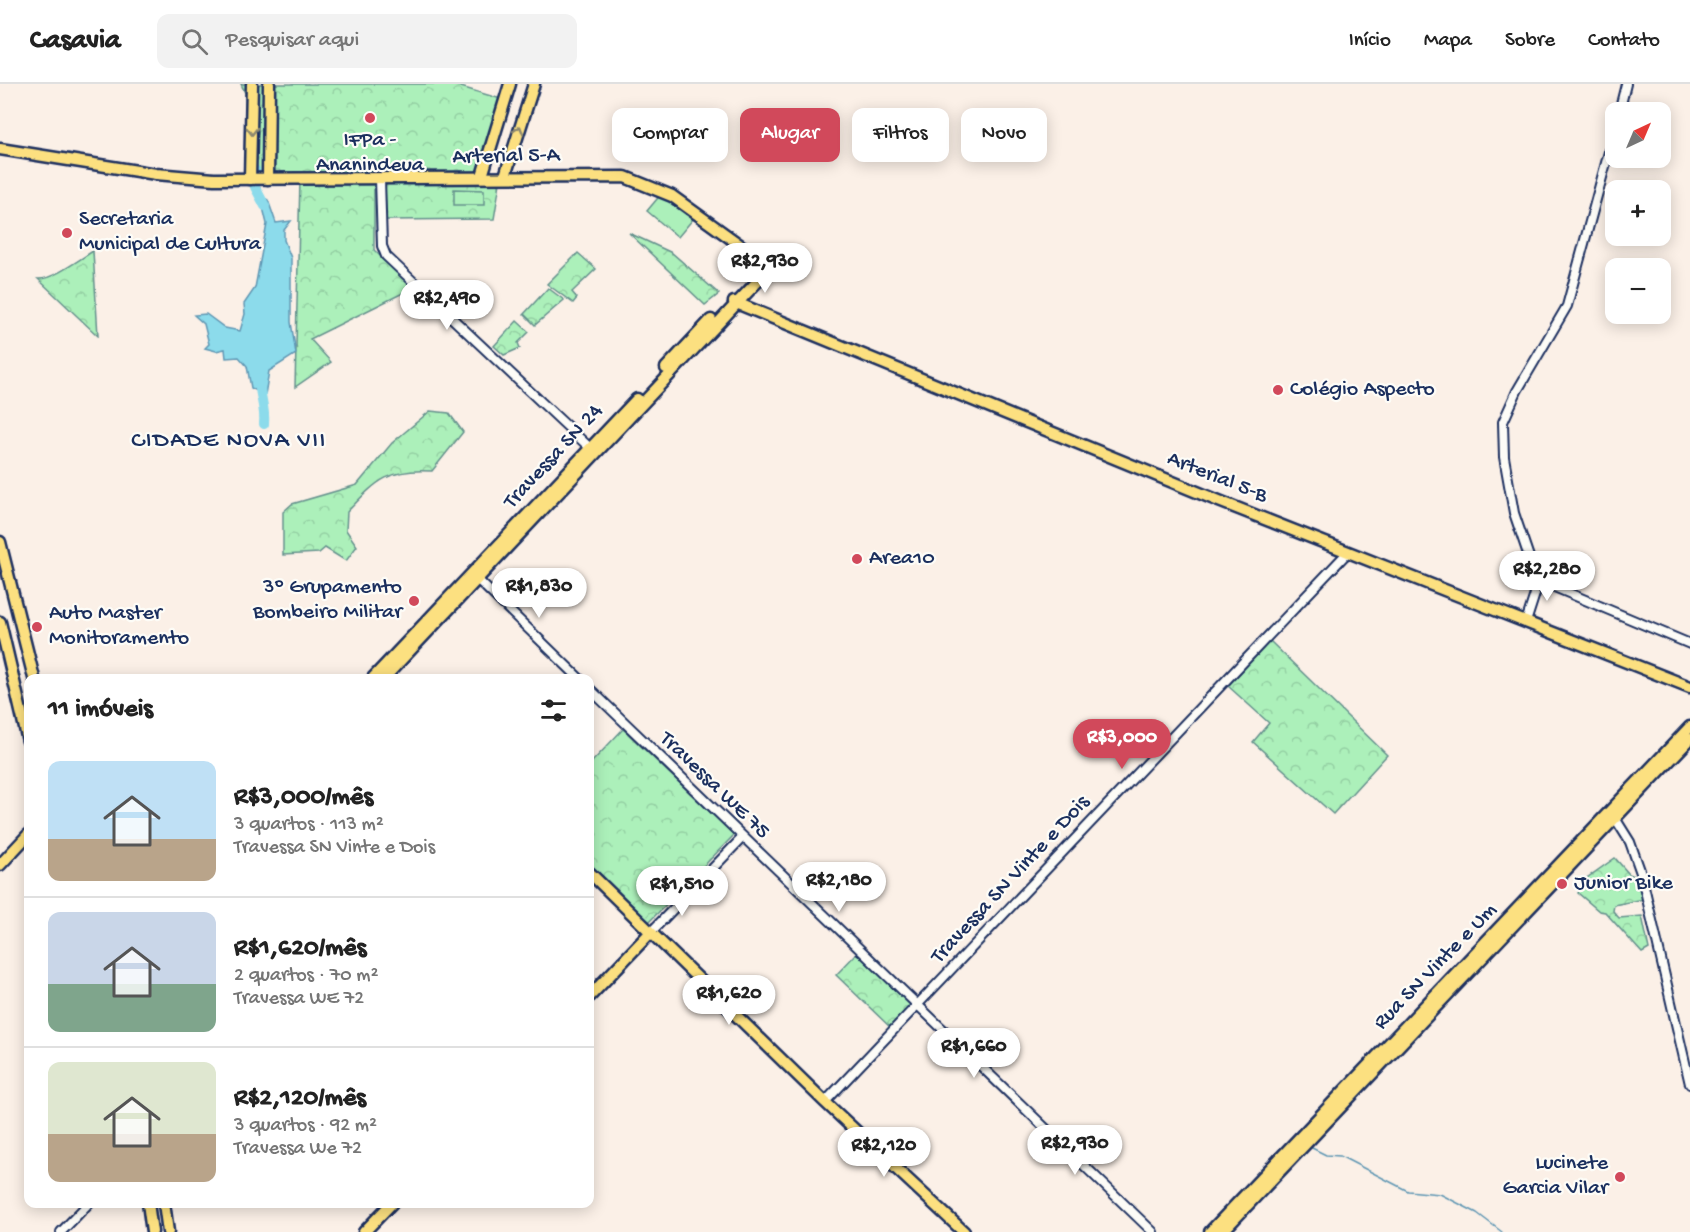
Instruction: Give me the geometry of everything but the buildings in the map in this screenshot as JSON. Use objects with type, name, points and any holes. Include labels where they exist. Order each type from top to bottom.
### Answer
[{"type":"main road","points":[[252,84],[260,179]]},
{"type":"main road","points":[[260,179],[269,84]]},
{"type":"main road","points":[[482,176],[510,84]]},
{"type":"main road","points":[[505,176],[534,84]]},
{"type":"main road","name":"Arterial 5-A","points":[[0,148],[168,176],[237,179],[625,177],[672,196],[769,264]]},
{"type":"main road","name":"Travessa SN 24","points":[[384,674],[769,264]]},
{"type":"main road","name":"Travessa SN 24","points":[[475,577],[589,447],[734,302]]},
{"type":"main road","name":"Arterial 5-B","points":[[734,302],[1348,552],[1690,687]]},
{"type":"main road","points":[[0,542],[31,674]]},
{"type":"main road","points":[[0,622],[4,657],[24,727]]},
{"type":"main road","points":[[4,657],[25,649]]},
{"type":"main road","name":"Rua SN Vinte e Um","points":[[1534,898],[1615,818],[1690,727]]},
{"type":"main road","name":"Rua SN Vinte e Um","points":[[1221,1232],[1476,958],[1654,772],[1690,739]]},
{"type":"main road","points":[[0,865],[24,839]]},
{"type":"main road","points":[[594,877],[650,933],[728,1005],[825,1102],[964,1232]]},
{"type":"main road","points":[[594,992],[650,933]]},
{"type":"main road","name":"Rua SN Vinte e Um","points":[[1210,1232],[1354,1087]]},
{"type":"main road","points":[[149,1208],[152,1232]]},
{"type":"main road","points":[[165,1208],[168,1232]]},
{"type":"main road","points":[[364,1232],[387,1208]]},
{"type":"street","points":[[1621,102],[1626,84]]},
{"type":"street","points":[[1526,622],[1535,594],[1533,578],[1514,513],[1504,457],[1503,422],[1517,391],[1567,306],[1605,166]]},
{"type":"street","points":[[380,179],[382,246],[386,256],[589,447]]},
{"type":"street","name":"Travessa SN Vinte e Dois","points":[[825,1102],[917,1007],[1039,874],[1348,552]]},
{"type":"street","points":[[475,577],[575,674]]},
{"type":"street","points":[[1533,578],[1690,644]]},
{"type":"street","name":"Travessa WE 75","points":[[594,693],[1152,1232]]},
{"type":"street","points":[[1615,818],[1630,842],[1641,873],[1690,1084]]},
{"type":"street","points":[[650,933],[742,838]]},
{"type":"street","points":[[61,1232],[84,1208]]},
{"type":"green space","points":[[241,84],[451,84],[501,99],[480,171],[251,173],[245,93]]},
{"type":"green space","points":[[300,179],[374,183],[374,250],[413,288],[310,339],[331,362],[295,387]]},
{"type":"green space","points":[[500,183],[494,219],[386,220],[385,184]]},
{"type":"green space","points":[[454,189],[484,190],[484,205],[454,205]]},
{"type":"green space","points":[[662,193],[693,219],[678,237],[647,211]]},
{"type":"green space","points":[[629,233],[672,253],[719,294],[705,305]]},
{"type":"green space","points":[[93,251],[98,336],[38,279],[58,273]]},
{"type":"green space","points":[[578,253],[596,269],[572,292],[577,298],[573,303],[547,284]]},
{"type":"green space","points":[[548,288],[564,300],[535,325],[524,314]]},
{"type":"green space","points":[[517,321],[529,332],[518,343],[520,348],[504,355],[494,346]]},
{"type":"green space","points":[[430,411],[449,413],[463,432],[432,471],[404,472],[384,479],[347,512],[346,530],[357,546],[346,561],[325,548],[319,553],[283,555],[283,512],[292,504],[357,485],[392,443]]},
{"type":"green space","points":[[1270,641],[1387,755],[1333,814],[1253,742],[1269,723],[1228,686]]},
{"type":"green space","points":[[623,729],[734,835],[648,923],[594,868],[594,760]]},
{"type":"green space","points":[[1615,858],[1629,874],[1640,878],[1644,899],[1614,905],[1613,911],[1619,918],[1642,916],[1649,949],[1642,953],[1605,912],[1599,911],[1578,893],[1584,880]]},
{"type":"green space","points":[[857,953],[913,1006],[892,1029],[836,975]]},
{"type":"water","points":[[260,195],[268,200],[276,223],[291,221],[284,230],[284,240],[291,258],[291,322],[296,354],[269,371],[265,395],[251,388],[247,366],[239,357],[226,358],[225,349],[216,351],[205,348],[209,344],[204,324],[194,315],[206,314],[225,328],[240,331],[245,314],[244,304],[255,288],[267,224]]},
{"type":"waterway","points":[[255,170],[255,187],[265,206]]},
{"type":"waterway","points":[[259,378],[264,424]]},
{"type":"waterway","points":[[1312,1148],[1326,1155],[1340,1156],[1408,1191],[1440,1194],[1477,1213],[1502,1232]]},
{"type":"place","name":"IFPa - Ananindeua","points":[[370,118]]},
{"type":"place","name":"Secretaria Municipal de Cultura","points":[[67,233]]},
{"type":"place","name":"Colégio Aspecto","points":[[1278,390]]},
{"type":"place","name":"Area10","points":[[857,559]]},
{"type":"place","name":"3º Grupamento Bombeiro Militar","points":[[414,601]]},
{"type":"place","name":"Auto Master Monitoramento","points":[[37,627]]},
{"type":"place","name":"Junior Bike","points":[[1562,884]]},
{"type":"place","name":"Lucinete Garcia Vilar","points":[[1620,1177]]},
{"type":"district","name":"CIDADE NOVA VII","points":[[229,441]]}]
